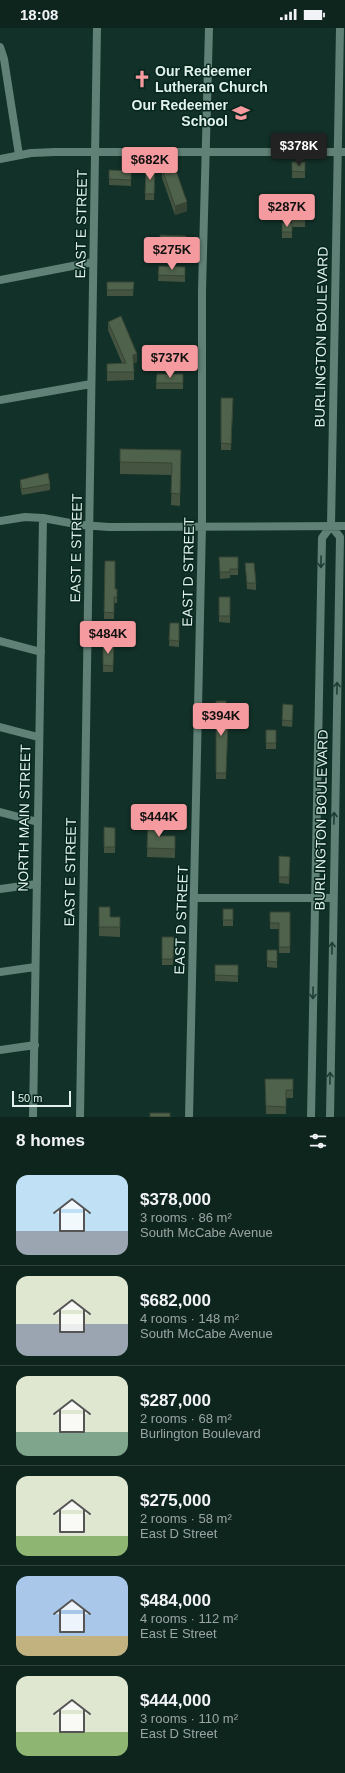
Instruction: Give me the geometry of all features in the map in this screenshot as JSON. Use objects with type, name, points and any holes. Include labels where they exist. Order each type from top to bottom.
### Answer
[{"type":"street","name":"EAST E STREET","points":[[80,1117],[97,28]]},
{"type":"street","name":"EAST D STREET","points":[[189,1117],[202,526],[202,291],[209,28]]},
{"type":"street","name":"BURLINGTON BOULEVARD","points":[[310,1117],[322,538],[331,526],[342,152],[340,28]]},
{"type":"street","points":[[0,48],[4,59],[18,155]]},
{"type":"street","points":[[0,159],[30,153],[206,151],[342,152]]},
{"type":"street","points":[[0,280],[93,262]]},
{"type":"street","points":[[0,400],[91,384]]},
{"type":"street","points":[[0,521],[26,517],[89,525],[345,526]]},
{"type":"street","name":"NORTH MAIN STREET","points":[[33,1117],[42,518]]},
{"type":"street","name":"BURLINGTON BOULEVARD","points":[[330,1117],[332,898],[340,536],[331,526]]},
{"type":"street","points":[[0,641],[41,652]]},
{"type":"street","points":[[0,727],[38,737]]},
{"type":"street","points":[[0,812],[38,822]]},
{"type":"street","points":[[0,889],[37,884]]},
{"type":"street","points":[[194,898],[332,898]]},
{"type":"street","points":[[0,972],[35,967]]},
{"type":"street","points":[[0,1050],[35,1045]]},
{"type":"building","points":[[292,162],[305,162],[305,172],[292,171]]},
{"type":"building","points":[[174,165],[187,202],[175,206],[162,169]]},
{"type":"building","points":[[146,167],[155,168],[154,194],[145,194]]},
{"type":"building","points":[[109,170],[131,171],[131,180],[109,179]]},
{"type":"building","points":[[292,205],[305,205],[305,221],[292,221]]},
{"type":"building","points":[[282,223],[292,223],[292,232],[282,232]]},
{"type":"building","points":[[160,235],[186,236],[186,251],[160,251]]},
{"type":"building","points":[[159,266],[185,267],[185,276],[158,275]]},
{"type":"building","points":[[107,282],[134,282],[133,290],[107,290]]},
{"type":"building","points":[[121,316],[137,354],[133,355],[134,372],[107,372],[107,364],[126,363],[108,322]]},
{"type":"building","points":[[157,374],[183,374],[183,383],[156,383]]},
{"type":"building","points":[[221,398],[233,398],[231,444],[221,443]]},
{"type":"building","points":[[120,449],[181,450],[180,494],[171,493],[172,463],[120,462]]},
{"type":"building","points":[[48,473],[50,484],[22,489],[20,480]]},
{"type":"building","points":[[219,557],[238,557],[238,569],[230,569],[230,572],[220,572]]},
{"type":"building","points":[[105,561],[115,561],[115,589],[117,589],[117,597],[114,597],[114,613],[104,612]]},
{"type":"building","points":[[245,563],[254,563],[256,583],[247,583]]},
{"type":"building","points":[[219,597],[230,597],[230,616],[219,616]]},
{"type":"building","points":[[170,623],[179,623],[179,641],[169,640]]},
{"type":"building","points":[[103,644],[114,645],[113,666],[103,665]]},
{"type":"building","points":[[216,701],[226,701],[226,726],[228,726],[226,773],[216,773]]},
{"type":"building","points":[[283,704],[293,705],[292,721],[282,720]]},
{"type":"building","points":[[266,730],[276,730],[276,743],[266,743]]},
{"type":"building","points":[[148,821],[158,821],[158,836],[175,836],[175,849],[147,848]]},
{"type":"building","points":[[104,827],[115,828],[115,847],[104,847]]},
{"type":"building","points":[[279,856],[290,857],[289,877],[279,877]]},
{"type":"building","points":[[99,907],[110,907],[110,917],[120,917],[120,927],[99,927]]},
{"type":"building","points":[[223,909],[233,909],[233,920],[223,920]]},
{"type":"building","points":[[270,912],[290,912],[290,947],[279,947],[279,923],[270,923]]},
{"type":"building","points":[[162,937],[174,937],[173,959],[162,959]]},
{"type":"building","points":[[267,950],[277,950],[277,962],[267,961]]},
{"type":"building","points":[[215,965],[238,965],[238,976],[215,975]]},
{"type":"building","points":[[265,1079],[293,1079],[293,1090],[286,1090],[286,1107],[266,1106]]},
{"type":"building","points":[[150,1113],[170,1113],[170,1117],[150,1117]]},
{"type":"place","name":"Our Redeemer Lutheran Church","points":[[142,79]]},
{"type":"place","name":"Our Redeemer School","points":[[241,113]]}]
